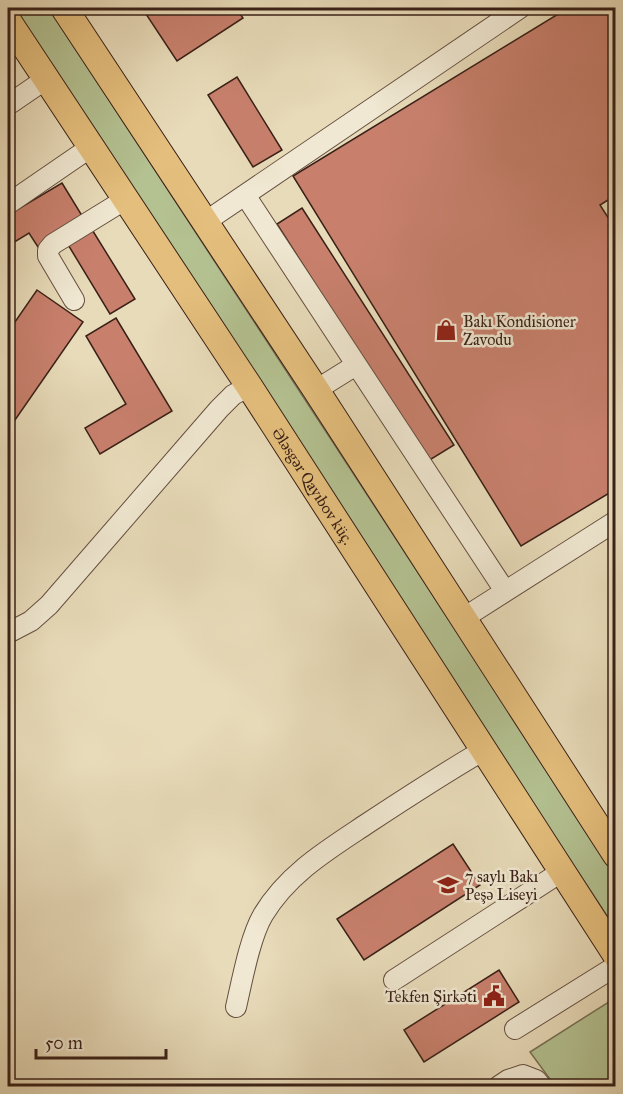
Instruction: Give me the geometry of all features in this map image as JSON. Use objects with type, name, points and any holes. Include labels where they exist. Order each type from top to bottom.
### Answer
[{"type":"main road","points":[[64,8],[316,390],[615,855]]},
{"type":"main road","name":"Ələsgər Qayıbov küç.","points":[[8,21],[249,386],[615,955]]},
{"type":"street","points":[[205,222],[520,8]]},
{"type":"street","points":[[8,104],[46,79]]},
{"type":"street","points":[[8,204],[91,147]]},
{"type":"street","points":[[245,195],[505,591]]},
{"type":"street","points":[[74,300],[48,256],[48,250],[53,244],[126,199]]},
{"type":"street","points":[[316,390],[356,365]]},
{"type":"street","points":[[8,633],[31,621],[49,605],[219,409],[233,395],[249,386]]},
{"type":"street","points":[[462,619],[615,521]]},
{"type":"street","points":[[236,1006],[249,954],[262,916],[287,881],[431,781],[484,750]]},
{"type":"street","points":[[394,980],[561,872]]},
{"type":"street","points":[[515,1029],[615,966]]},
{"type":"street","points":[[499,1086],[523,1075],[536,1080],[541,1086]]},
{"type":"green space","points":[[9,8],[49,8],[615,874],[615,928]]},
{"type":"green space","points":[[615,998],[615,1083],[610,1086],[555,1086],[530,1052]]},
{"type":"building","points":[[142,8],[236,8],[243,18],[177,61]]},
{"type":"building","points":[[568,8],[616,8],[616,195],[600,205],[616,230],[616,489],[521,546],[293,176]]},
{"type":"building","points":[[237,77],[282,150],[253,167],[208,95]]},
{"type":"building","points":[[62,183],[84,219],[38,247],[29,233],[8,246],[8,215]]},
{"type":"building","points":[[302,208],[454,445],[428,461],[277,224]]},
{"type":"building","points":[[91,228],[135,299],[110,314],[67,243]]},
{"type":"building","points":[[37,290],[83,322],[8,430],[8,332]]},
{"type":"building","points":[[116,318],[172,411],[100,454],[85,428],[126,404],[86,336]]},
{"type":"building","points":[[453,844],[480,885],[364,960],[337,919]]},
{"type":"building","points":[[499,970],[519,1002],[424,1062],[404,1030]]},
{"type":"place","name":"Bakı Kondisioner Zavodu","points":[[446,330]]},
{"type":"place","name":"7 saylı Bakı Peşə Liseyi","points":[[448,885]]},
{"type":"place","name":"Tekfen Şirkəti","points":[[494,996]]}]
